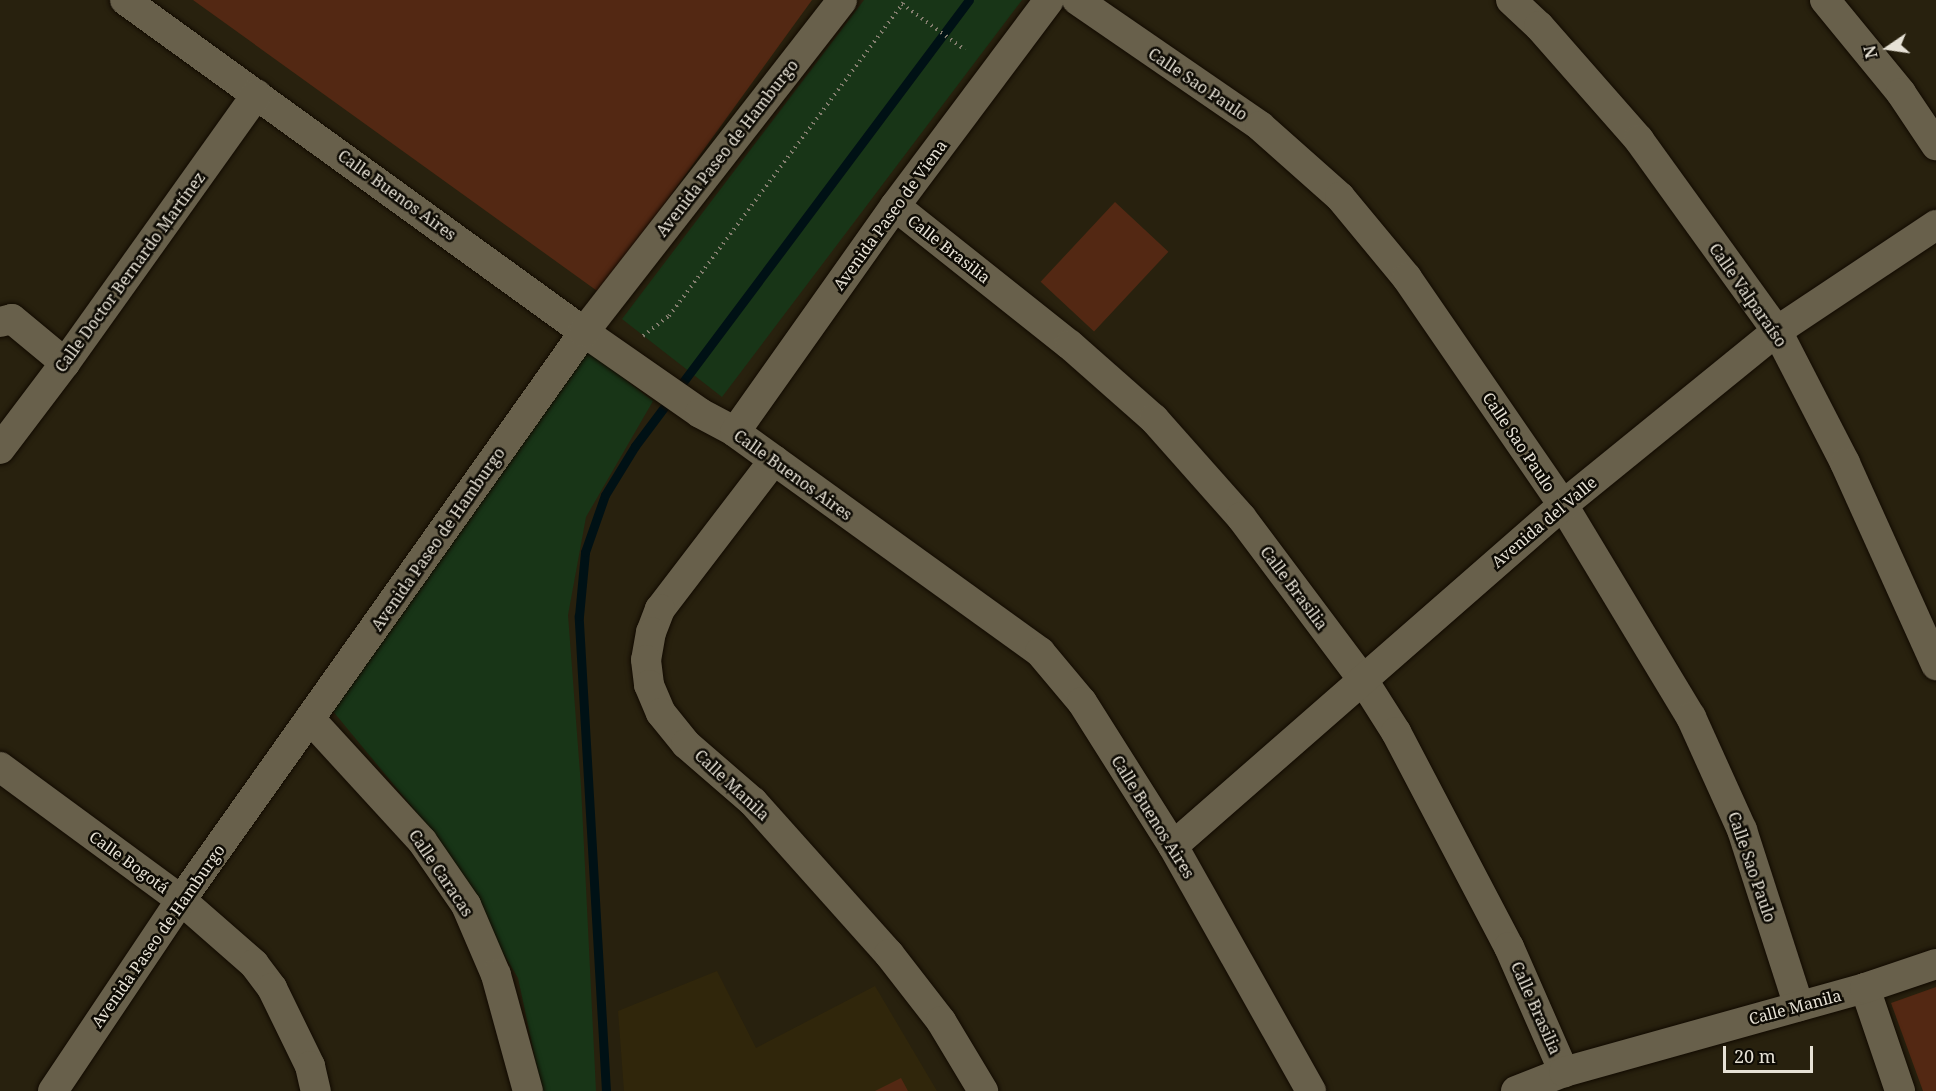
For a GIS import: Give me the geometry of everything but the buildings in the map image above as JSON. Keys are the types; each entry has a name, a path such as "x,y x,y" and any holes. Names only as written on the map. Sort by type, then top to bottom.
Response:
{"street":[{"name":"Calle Buenos Aires","path":"125,0 584,332 700,413 735,432 1040,652 1082,702 1173,846 1311,1091"},
{"name":"Avenida Paseo de Hamburgo","path":"53,1091 181,900 311,720 584,332 842,0"},
{"name":"Avenida Paseo de Viena","path":"735,432 895,206 1049,0"},
{"name":"Calle Sao Paulo","path":"1077,0 1260,126 1340,197 1407,278 1563,505 1691,717 1742,830 1799,1006"},
{"name":"Calle Valparaíso","path":"1511,0 1539,26 1639,140 1777,331 1845,463 1936,664"},
{"path":"1825,0 1901,93 1936,145"},
{"name":"Calle Doctor Bernardo Martínez","path":"0,449 65,363 257,94"},
{"name":"Calle Brasilia","path":"895,206 1070,345 1154,419 1241,517 1363,680 1396,732 1509,947 1564,1072"},
{"name":"Avenida del Valle","path":"1173,846 1563,505 1777,331 1936,225"},
{"path":"0,322 12,319 65,363"},
{"name":"Calle Manila","path":"774,460 660,609 649,641 646,660 650,685 661,713 686,744 753,801 889,954 941,1021 983,1091"},
{"name":"Calle Caracas","path":"311,720 422,841 466,905 496,975 528,1091"},
{"name":"Calle Bogotá","path":"4,778 181,900 254,964 272,988 310,1066 316,1091"},
{"name":"Calle Manila","path":"1516,1091 1564,1072 1865,988 1936,964"},
{"path":"1865,988 1900,1091"}],"path":[{"path":"628,361 669,316 903,2 965,50"}],"shaded area":[{"path":"717,971 756,1048 875,986 937,1091 624,1091 618,1011"}],"green space":[{"path":"864,0 1022,0 722,397 622,319"},
{"path":"586,349 653,401 586,517 568,615 581,786 596,1091 542,1091 518,978 427,825 332,710"}],"waterway":[{"path":"606,1091 579,616 585,552 605,495 635,446 969,0"}]}
